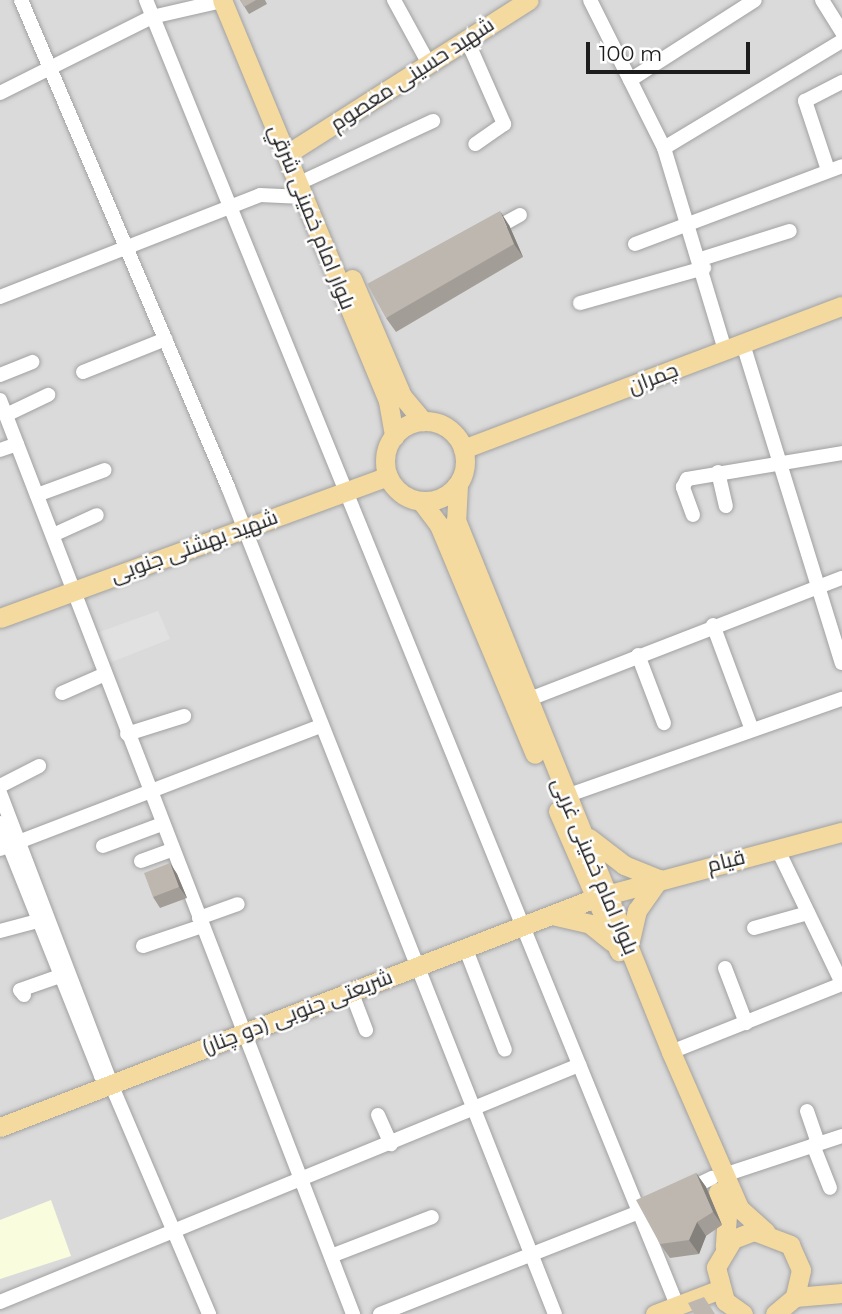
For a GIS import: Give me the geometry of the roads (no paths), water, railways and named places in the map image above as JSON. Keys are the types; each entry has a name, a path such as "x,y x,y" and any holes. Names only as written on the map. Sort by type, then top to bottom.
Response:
{"main road":[{"name":"بلوار امام خمینی شرقي","path":"222,0 306,188 388,401 394,436"},
{"name":"بلوار امام خمینی شرقي","path":"234,0 295,149 306,188 370,302 402,396 423,421"},
{"name":"شهید حسینی معصوم","path":"295,149 467,40 505,6 529,0"},
{"name":"چمران","path":"463,449 842,306"},
{"path":"423,421 448,428 463,449 458,485 441,498 421,501 401,493 388,476 386,455 394,436 423,421"},
{"name":"شهید بهشتی جنوبی","path":"0,618 388,476"},
{"name":"بلوار امام خمینی غربی","path":"458,485 456,520 580,830 603,896"},
{"name":"بلوار امام خمینی غربی","path":"421,501 439,525 603,896 718,1177 746,1218 798,1256 786,1308"},
{"path":"552,915 590,924 624,948 637,910 659,879 616,860 580,830"},
{"name":"قیام","path":"603,896 842,832"},
{"name":"شریعتی جنوبی (دو چنار)","path":"0,1127 603,896"},
{"name":"بلوار امام خمینی غربی","path":"624,948 671,1052 718,1177 727,1215 725,1247 716,1267 718,1290"},
{"path":"725,1247 743,1234 766,1231"},
{"path":"654,1314 718,1290 743,1314"},
{"path":"786,1308 842,1293"}],"street":[{"path":"21,0 166,339 555,1314"},
{"path":"146,0 227,208 677,1306"},
{"path":"0,93 49,66 152,17 222,0"},
{"path":"394,0 429,64"},
{"path":"590,0 664,148 691,221 702,264 734,347 784,460 817,583 837,630 842,663"},
{"path":"822,0 842,32"},
{"path":"630,79 749,1"},
{"path":"467,40 504,124 475,144"},
{"path":"664,148 842,41"},
{"path":"635,244 835,168 805,101 842,82"},
{"path":"0,297 126,245 260,195 306,188 433,121"},
{"path":"472,242 520,215"},
{"path":"580,303 702,264 790,231"},
{"path":"83,372 166,339"},
{"path":"0,375 33,362"},
{"path":"6,415 48,395"},
{"path":"0,400 150,795 353,1314"},
{"path":"0,450 17,444"},
{"path":"693,515 684,484 718,472 842,453"},
{"path":"37,495 105,471"},
{"path":"718,472 726,506"},
{"path":"53,535 97,516"},
{"path":"527,700 817,583 842,578"},
{"path":"713,625 752,730"},
{"path":"638,655 664,723"},
{"path":"62,693 105,674"},
{"path":"566,796 842,699"},
{"path":"127,734 184,716"},
{"path":"10,845 150,795 321,726"},
{"path":"0,786 39,766"},
{"path":"0,793 10,845 37,921 101,1076 111,1084"},
{"path":"0,823 209,1314"},
{"path":"103,846 162,824"},
{"path":"671,1052 842,983 777,848"},
{"path":"141,861 172,850"},
{"path":"143,946 237,904"},
{"path":"754,928 808,912"},
{"path":"0,931 37,921"},
{"path":"465,947 505,1050"},
{"path":"725,968 746,1023"},
{"path":"24,995 20,990 60,976"},
{"path":"351,991 366,1030"},
{"path":"2,1304 579,1065"},
{"path":"807,1111 830,1188"},
{"path":"377,1115 391,1144"},
{"path":"380,1314 639,1213 718,1177 842,1136"},
{"path":"331,1256 432,1217"}]}
